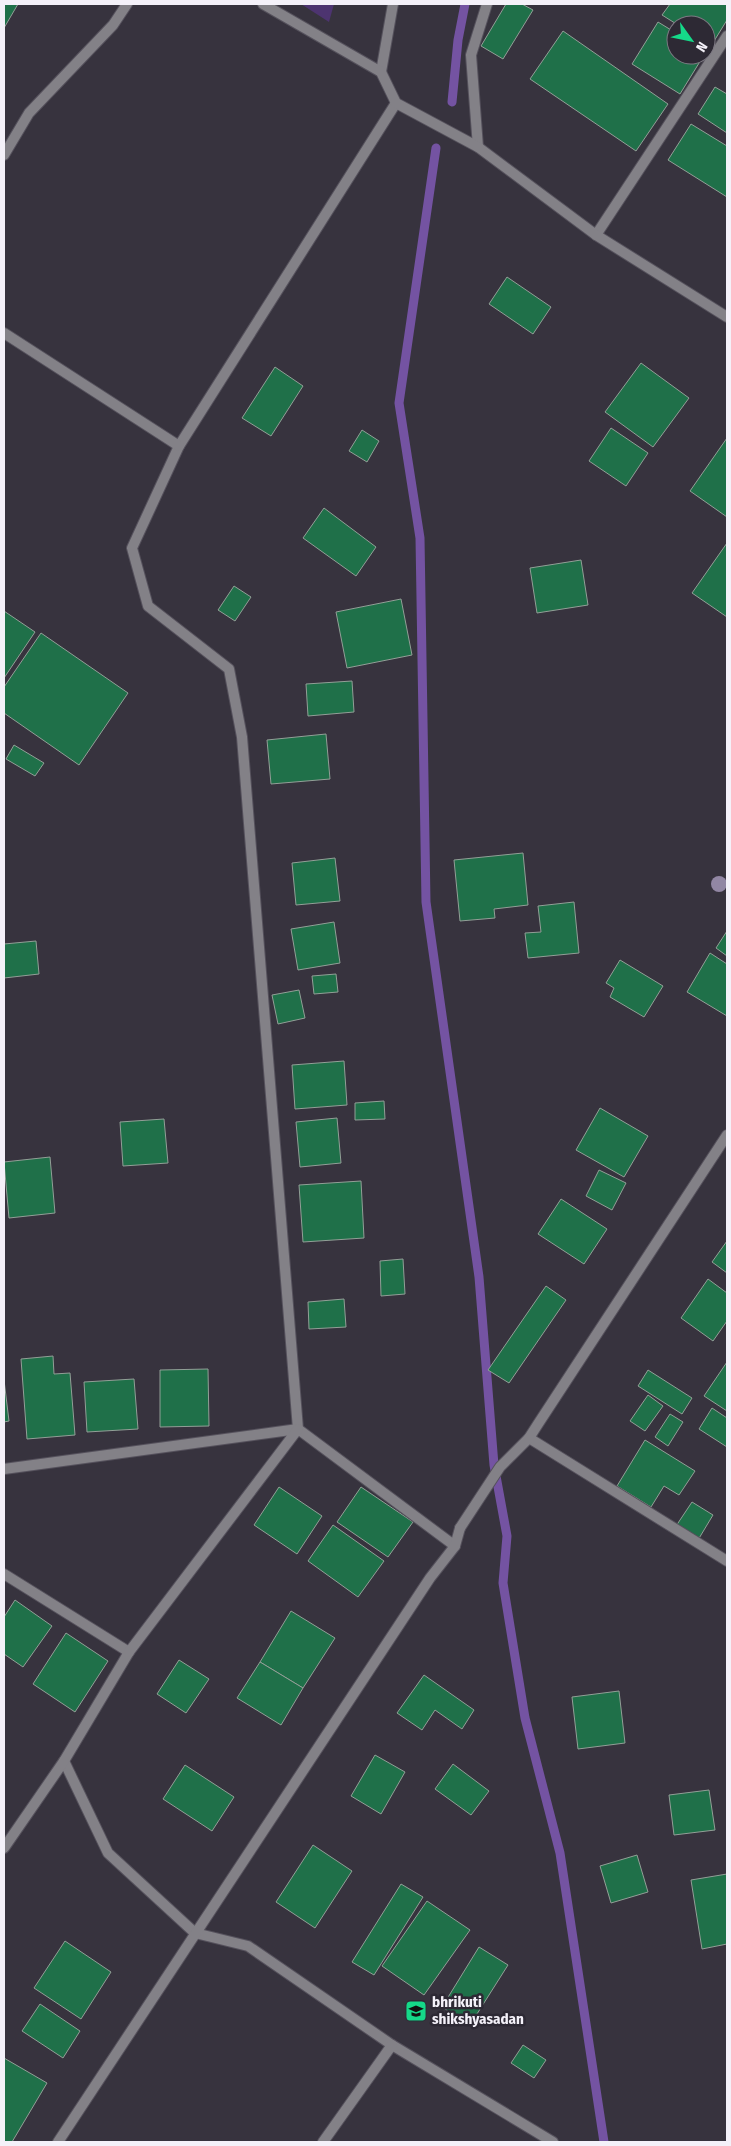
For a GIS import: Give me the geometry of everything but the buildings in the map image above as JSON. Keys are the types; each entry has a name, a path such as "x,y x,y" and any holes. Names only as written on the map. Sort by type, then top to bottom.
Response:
{"street":[{"path":"4,154 29,113 114,25 127,4"},
{"path":"263,4 381,72 396,103 478,147 596,235 727,317"},
{"path":"381,72 393,4"},
{"path":"478,147 471,55 487,4"},
{"path":"596,235 727,36"},
{"path":"4,1848 64,1761 129,1652 298,1429 242,737 233,688 229,668 148,606 132,548 180,446 396,103"},
{"path":"4,333 180,446"},
{"path":"58,2142 430,1578 454,1546 460,1528 500,1467 529,1438 727,1135"},
{"path":"4,1468 298,1429 454,1546"},
{"path":"529,1438 727,1561"},
{"path":"4,1574 129,1652"},
{"path":"64,1761 108,1853 195,1933 248,1946 392,2045 553,2142"},
{"path":"323,2142 392,2045"}],"shaded area":[{"path":"301,4 334,4 329,22"}],"waterway":[{"path":"452,102 458,40 465,4"},
{"path":"436,148 399,403 420,538 426,902 479,1277 494,1465 507,1536 503,1583 525,1718 560,1853 604,2142"}],"place":[{"name":"bhrikuti shikshyasadan","path":"416,2011"}]}
